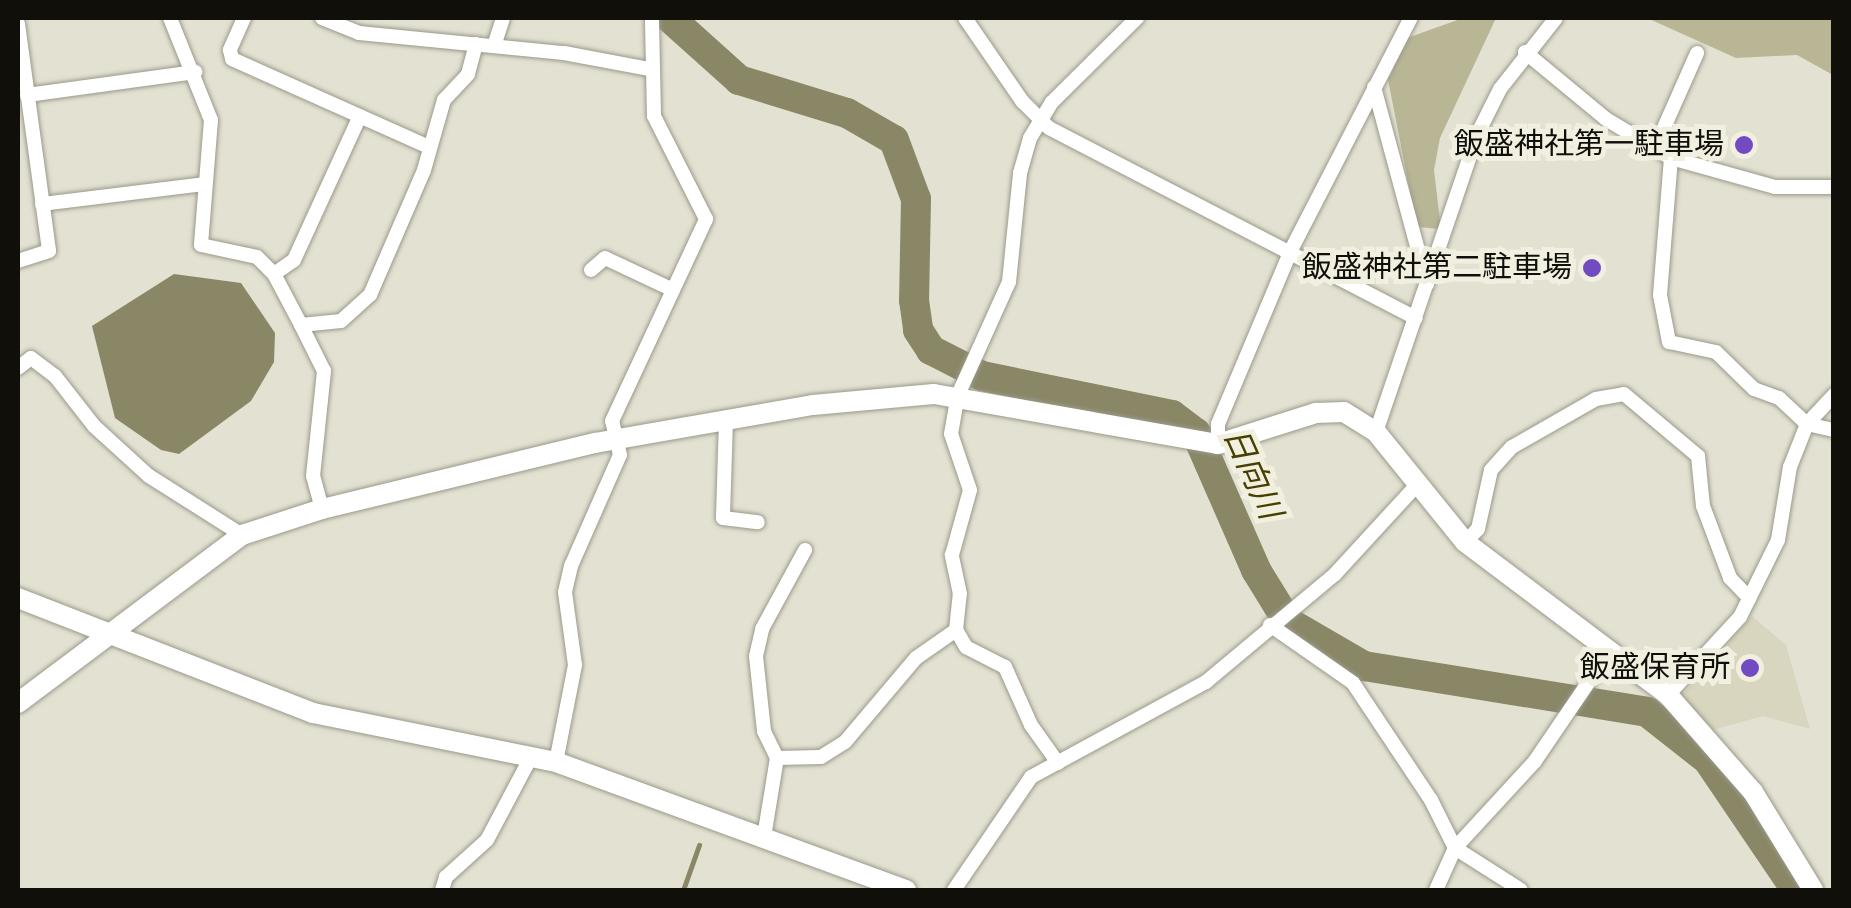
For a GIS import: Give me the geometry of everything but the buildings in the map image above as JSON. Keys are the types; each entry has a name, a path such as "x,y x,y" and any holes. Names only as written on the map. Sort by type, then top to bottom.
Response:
{"street":[{"path":"170,18 195,72 210,120 201,245 256,257 274,274 324,372 313,476 322,508"},
{"path":"244,18 232,59 430,147"},
{"path":"322,18 358,32 494,46 649,69"},
{"path":"494,46 504,18"},
{"path":"556,762 575,666 568,579 606,498 620,455 612,420 706,219 654,116 649,69 652,18"},
{"path":"965,18 1042,120 1416,318"},
{"path":"1058,763 1030,724 1005,667 966,647 956,630 960,594 952,555 970,490 951,434 960,388 1009,282 1020,173 1042,120 1137,18"},
{"path":"1215,444 1218,424 1292,250 1412,18"},
{"path":"1376,432 1478,133 1525,52 1556,18"},
{"path":"18,24 48,251 18,261"},
{"path":"301,324 341,321 370,295 430,147 444,100 468,74 476,44"},
{"path":"1525,52 1606,119 1671,158 1775,186 1834,186"},
{"path":"1655,148 1697,53"},
{"path":"27,95 195,72"},
{"path":"1374,87 1428,288"},
{"path":"274,274 294,260 360,116"},
{"path":"1671,158 1660,294 1669,342 1716,352 1754,389 1779,398 1807,424 1834,430"},
{"path":"42,204 206,184"},
{"path":"591,270 605,258 673,290"},
{"path":"18,368 31,358 56,376 94,426 149,476 242,536"},
{"path":"18,703 242,536 322,508 616,439 960,388 1215,444 1316,413 1344,412 1376,432 1415,488 1465,542 1668,695 1753,792 1813,890"},
{"path":"1465,542 1478,528 1491,470 1512,447 1596,399 1624,394 1698,456 1703,506 1730,578 1749,598"},
{"path":"1668,695 1705,661 1749,598 1778,540 1790,468 1807,424 1834,395"},
{"path":"726,420 723,518 758,522"},
{"path":"954,890 1031,777 1206,682 1335,574 1415,488"},
{"path":"764,837 777,758 764,731 756,656 762,629 805,550"},
{"path":"18,598 312,713 556,762 906,890"},
{"path":"1270,625 1353,683 1431,800 1455,848 1521,890"},
{"path":"777,758 821,756 844,742 916,658 956,630"},
{"path":"1436,890 1455,848 1535,762 1609,652"},
{"path":"442,890 446,878 487,840 531,756"}],"shaded area":[{"path":"1463,18 1496,18 1440,138 1434,170 1441,229 1417,227 1388,80 1407,38"},
{"path":"1647,18 1833,18 1833,75 1797,55 1736,58"},
{"path":"174,274 241,283 275,333 274,362 251,401 179,454 161,450 115,418 92,326"},
{"name":"飯盛保育所","path":"1752,616 1786,645 1810,729 1763,716 1713,730 1681,697"}],"waterway":[{"name":"日向川","path":"670,18 739,80 847,113 894,140 916,199 914,300 918,330 931,350 982,376 1172,415 1196,433 1256,570 1288,622 1364,666 1647,712 1708,760 1796,890"},
{"path":"683,890 699,845"}],"place":[{"name":"飯盛神社第一駐車場","path":"1744,145"},
{"name":"飯盛神社第二駐車場","path":"1592,268"},
{"name":"飯盛保育所","path":"1750,668"}]}
